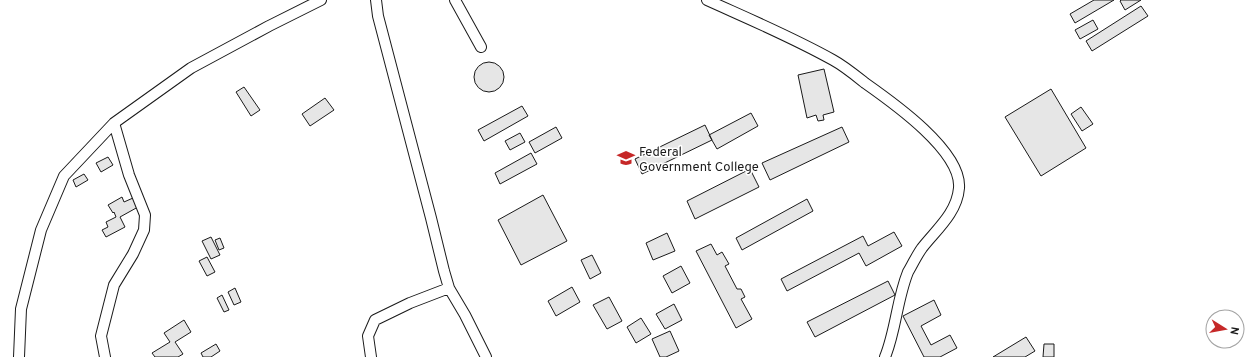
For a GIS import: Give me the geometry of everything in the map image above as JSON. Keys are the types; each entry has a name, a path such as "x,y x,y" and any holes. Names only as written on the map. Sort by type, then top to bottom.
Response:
{"street":[{"path":"19,357 21,309 41,230 64,176 114,123 191,68 321,0"},
{"path":"376,0 378,16 449,288 465,315 486,357"},
{"path":"455,0 481,47"},
{"path":"707,0 764,25 834,60 904,111 939,145 956,169 959,186 957,201 948,217 920,250 908,272 897,310 889,349 885,357"},
{"path":"104,357 101,336 114,285 133,254 144,230 145,215 129,175 114,123"},
{"path":"371,357 368,336 375,320 410,303 449,288"}],"building":[{"path":"1094,0 1114,0 1075,23 1070,14"},
{"path":"1141,0 1125,10 1120,1"},
{"path":"1141,6 1148,16 1092,51 1086,41"},
{"path":"1093,20 1098,29 1080,39 1075,30"},
{"path":"489,62 499,67 504,77 499,87 489,92 479,87 474,77 479,67"},
{"path":"824,69 834,112 823,115 824,120 818,121 816,115 807,118 798,75"},
{"path":"244,87 260,110 251,116 236,92"},
{"path":"1051,89 1086,148 1041,176 1005,117"},
{"path":"325,98 334,110 310,126 302,114"},
{"path":"522,106 528,116 484,141 478,130"},
{"path":"1081,107 1093,124 1082,131 1071,114"},
{"path":"751,113 758,126 717,149 709,135"},
{"path":"705,125 712,140 642,174 635,159"},
{"path":"556,127 562,138 535,153 529,142"},
{"path":"842,127 849,142 770,180 762,163"},
{"path":"520,133 525,142 510,150 505,141"},
{"path":"531,153 537,164 500,184 495,173"},
{"path":"108,157 113,165 101,172 96,163"},
{"path":"750,169 759,187 695,219 687,201"},
{"path":"84,174 88,180 76,187 73,180"},
{"path":"543,195 567,241 521,265 498,220"},
{"path":"122,197 124,202 133,198 138,207 120,217 125,227 106,237 102,230 108,227 106,222 116,217 108,205"},
{"path":"807,199 813,211 742,250 736,238"},
{"path":"894,232 902,246 866,266 859,253 787,291 781,279 863,236 868,246"},
{"path":"667,233 675,251 653,260 646,243"},
{"path":"211,237 220,255 211,259 202,241"},
{"path":"220,238 224,248 219,250 215,240"},
{"path":"711,244 717,255 722,252 729,264 725,266 737,289 741,289 745,297 741,299 752,319 736,328 696,251"},
{"path":"592,255 601,273 590,279 581,260"},
{"path":"207,257 215,272 207,276 199,261"},
{"path":"681,266 690,283 672,293 663,276"},
{"path":"888,281 895,295 815,337 807,322"},
{"path":"572,287 580,302 556,316 548,301"},
{"path":"235,288 241,302 234,305 228,292"},
{"path":"222,295 229,310 224,312 217,298"},
{"path":"609,297 622,321 607,329 593,305"},
{"path":"934,300 941,315 921,326 931,345 950,335 957,348 940,357 924,357 903,316"},
{"path":"674,304 682,320 665,329 656,314"},
{"path":"641,318 651,334 636,343 627,327"},
{"path":"184,320 191,332 175,342 183,354 178,357 155,357 152,353 170,342 164,333"},
{"path":"670,331 679,351 666,357 660,357 652,339"},
{"path":"1026,337 1035,351 1025,357 993,357"},
{"path":"216,344 220,351 211,357 203,357 201,353"},
{"path":"1044,344 1054,344 1054,357 1043,357"}],"place":[{"name":"Federal Government College","path":"626,158"}]}
